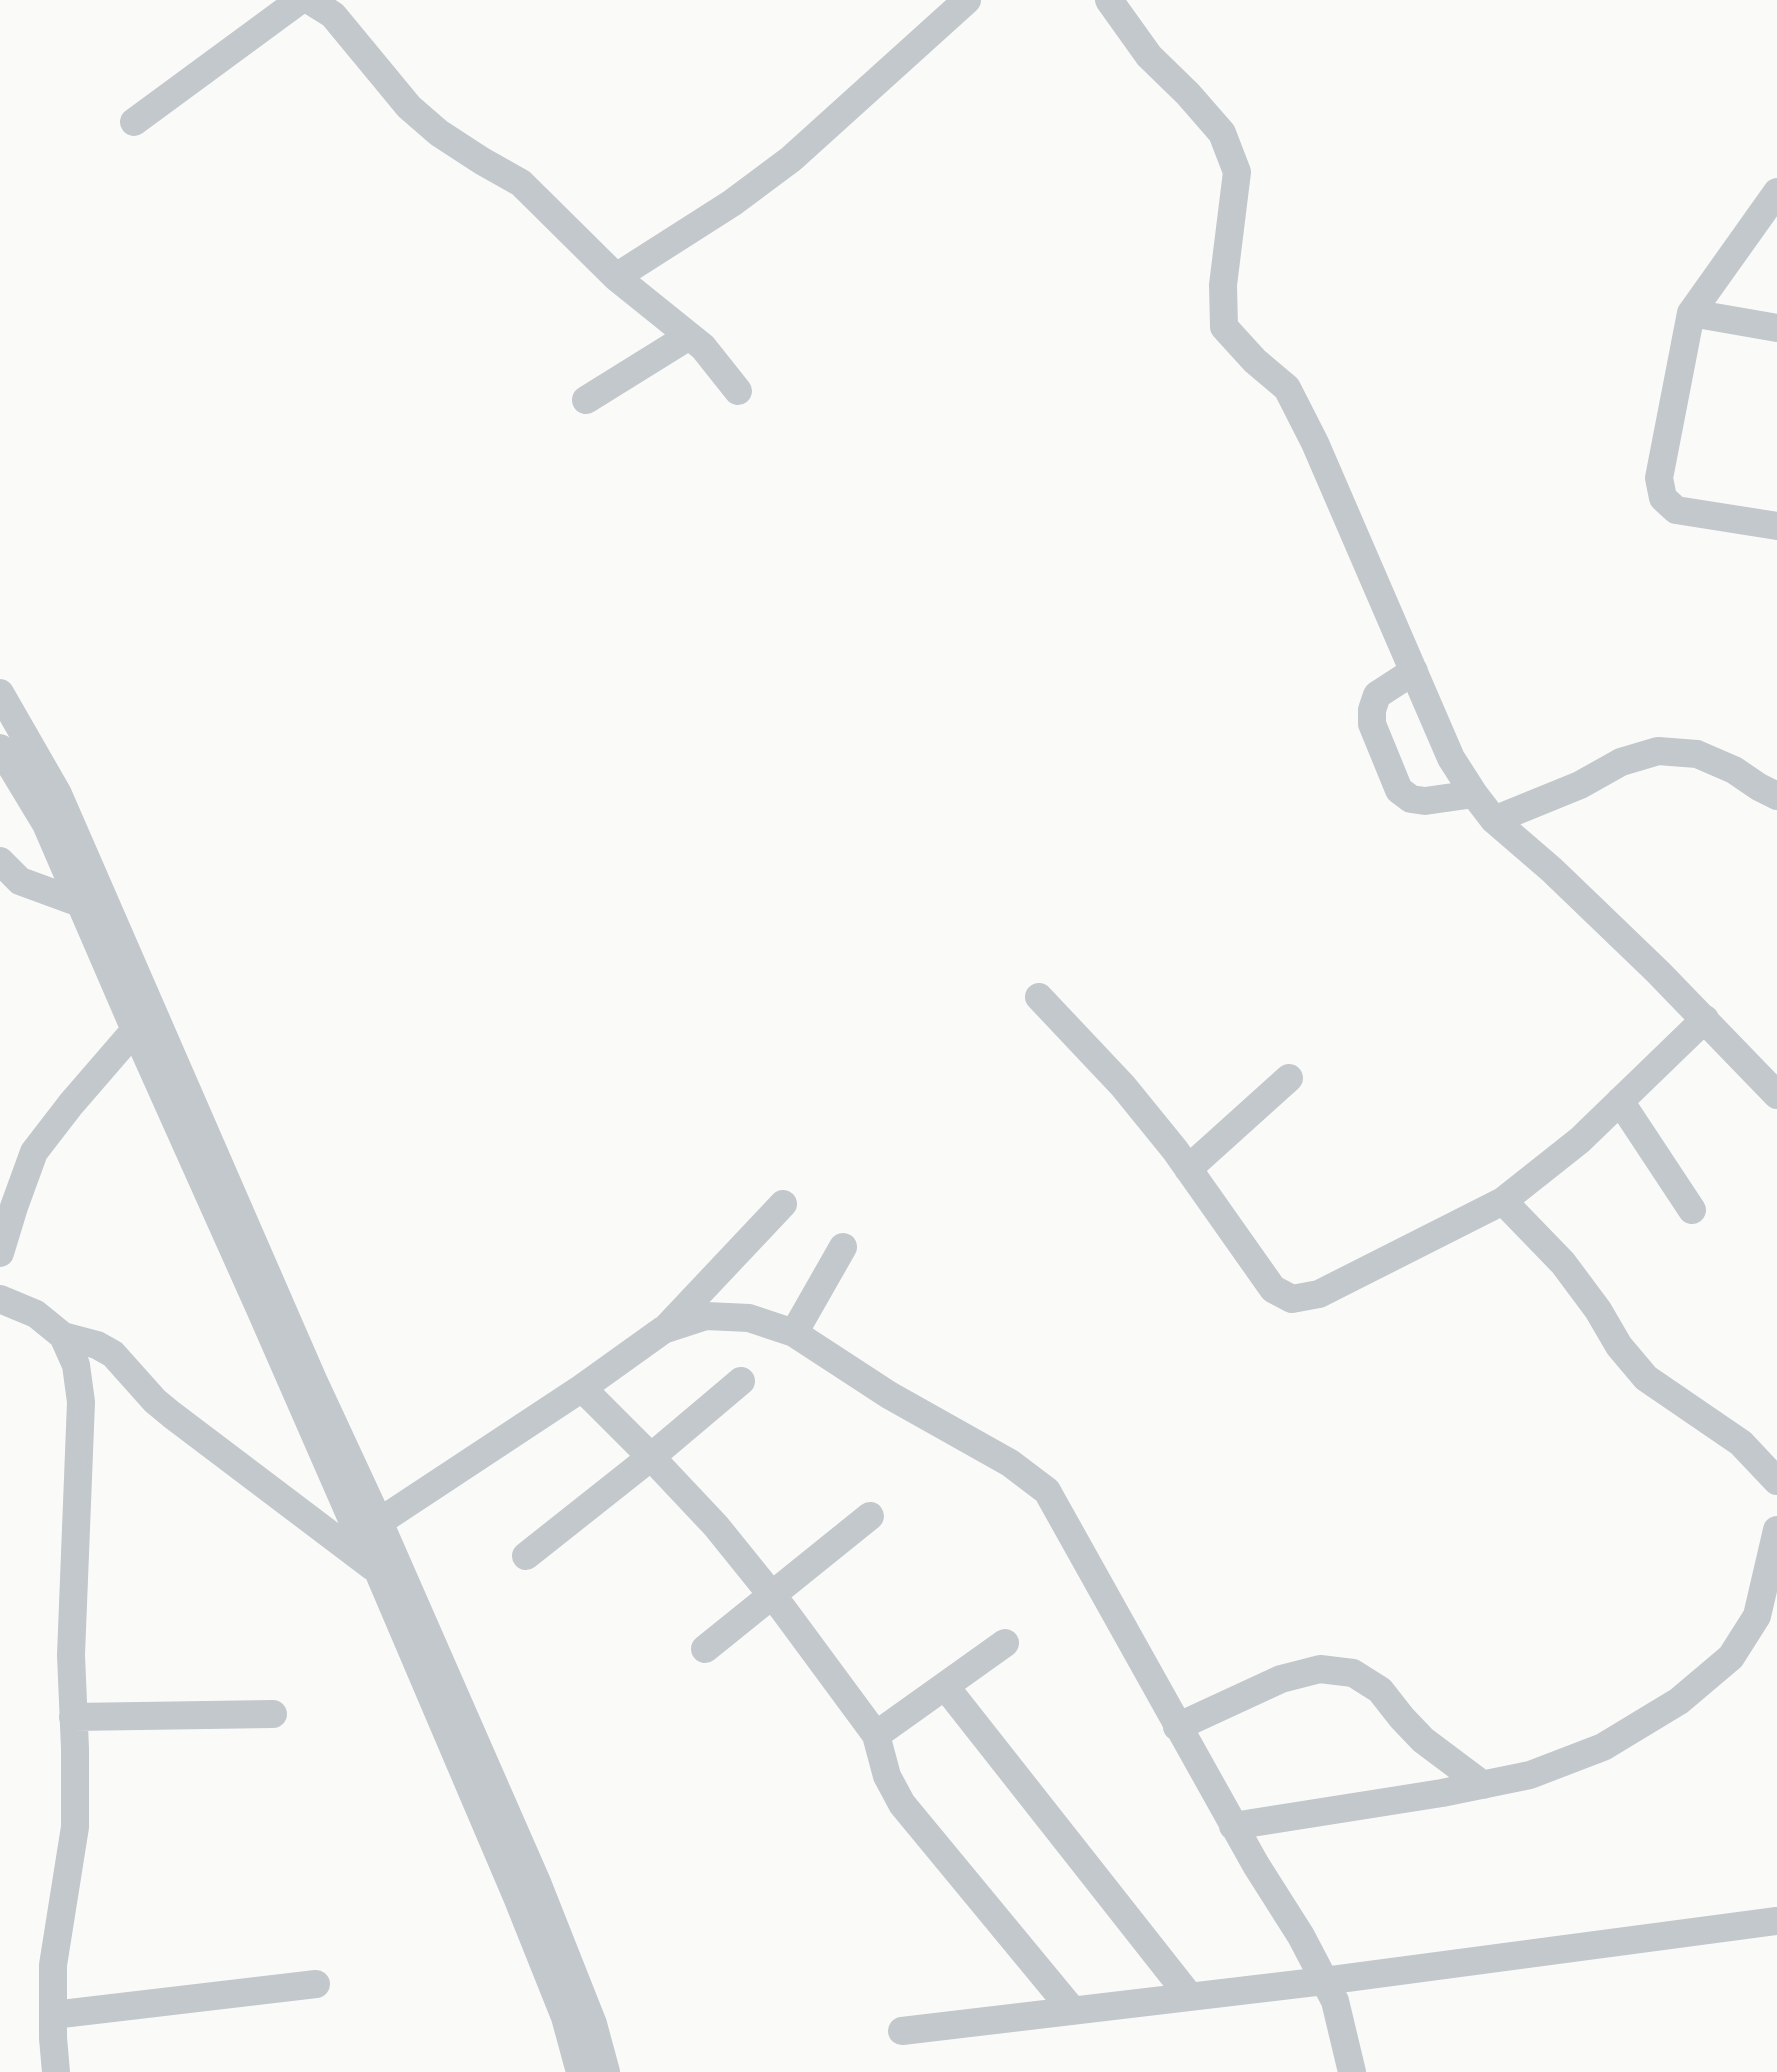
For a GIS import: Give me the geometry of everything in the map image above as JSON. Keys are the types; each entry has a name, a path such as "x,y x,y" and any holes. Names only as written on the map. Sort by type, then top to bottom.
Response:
{"street":[{"path":"134,122 300,0"},
{"path":"309,0 333,15 409,107 439,133 521,183 616,277 703,347 738,391"},
{"path":"616,277 732,203 791,159 967,0"},
{"path":"1109,0 1149,56 1222,133 1237,172 1223,285 1224,327 1255,361 1287,388 1315,443 1451,758 1494,820 1552,870 1705,1019 1777,1095"},
{"path":"1777,192 1691,313 1659,478 1663,498 1676,510 1777,526"},
{"path":"1691,313 1777,328"},
{"path":"586,400 689,336"},
{"path":"1414,671 1377,695 1372,710 1372,724 1399,790 1411,799 1425,801 1474,794"},
{"path":"0,693 58,794 314,1382 379,1522 536,1880 593,2024 606,2072"},
{"path":"0,748 46,824 354,1524 378,1571 517,1897 565,2017 580,2072"},
{"path":"1494,820 1580,785 1621,762 1658,751 1697,754 1734,770 1777,796"},
{"path":"0,861 20,881 80,903"},
{"path":"1039,997 1123,1086 1188,1169 1273,1289 1292,1299 1319,1294 1503,1201 1580,1140 1705,1019"},
{"path":"0,1253 34,1152 135,1030"},
{"path":"1188,1169 1289,1078"},
{"path":"1620,1101 1692,1210"},
{"path":"1503,1201 1563,1263 1598,1310 1619,1346 1646,1378 1741,1443 1777,1481"},
{"path":"379,1522 582,1388 663,1330 783,1204"},
{"path":"794,1333 843,1247"},
{"path":"0,1299 36,1314 63,1336 97,1345 113,1354 155,1401 172,1415 378,1571"},
{"path":"663,1330 706,1316 749,1318 794,1333 889,1395 1010,1463 1047,1491 1233,1826 1301,1936 1335,2001 1352,2072"},
{"path":"56,2072 53,1965 75,1827 71,1655 81,1402 76,1365 63,1336"},
{"path":"526,1556 741,1381"},
{"path":"582,1388 716,1526 772,1595 876,1735 887,1776 902,1804 1073,2011"},
{"path":"705,1649 870,1516"},
{"path":"1233,1826 1530,1775 1603,1747 1679,1701 1731,1657 1771,1593 1777,1530"},
{"path":"876,1735 1005,1643"},
{"path":"1177,1727 1281,1679 1320,1669 1353,1673 1380,1690 1423,1740 1483,1785"},
{"path":"945,1686 1190,1997"},
{"path":"73,1717 273,1714"},
{"path":"902,2031 1324,1981 1777,1921"},
{"path":"53,2015 316,1984"}]}
